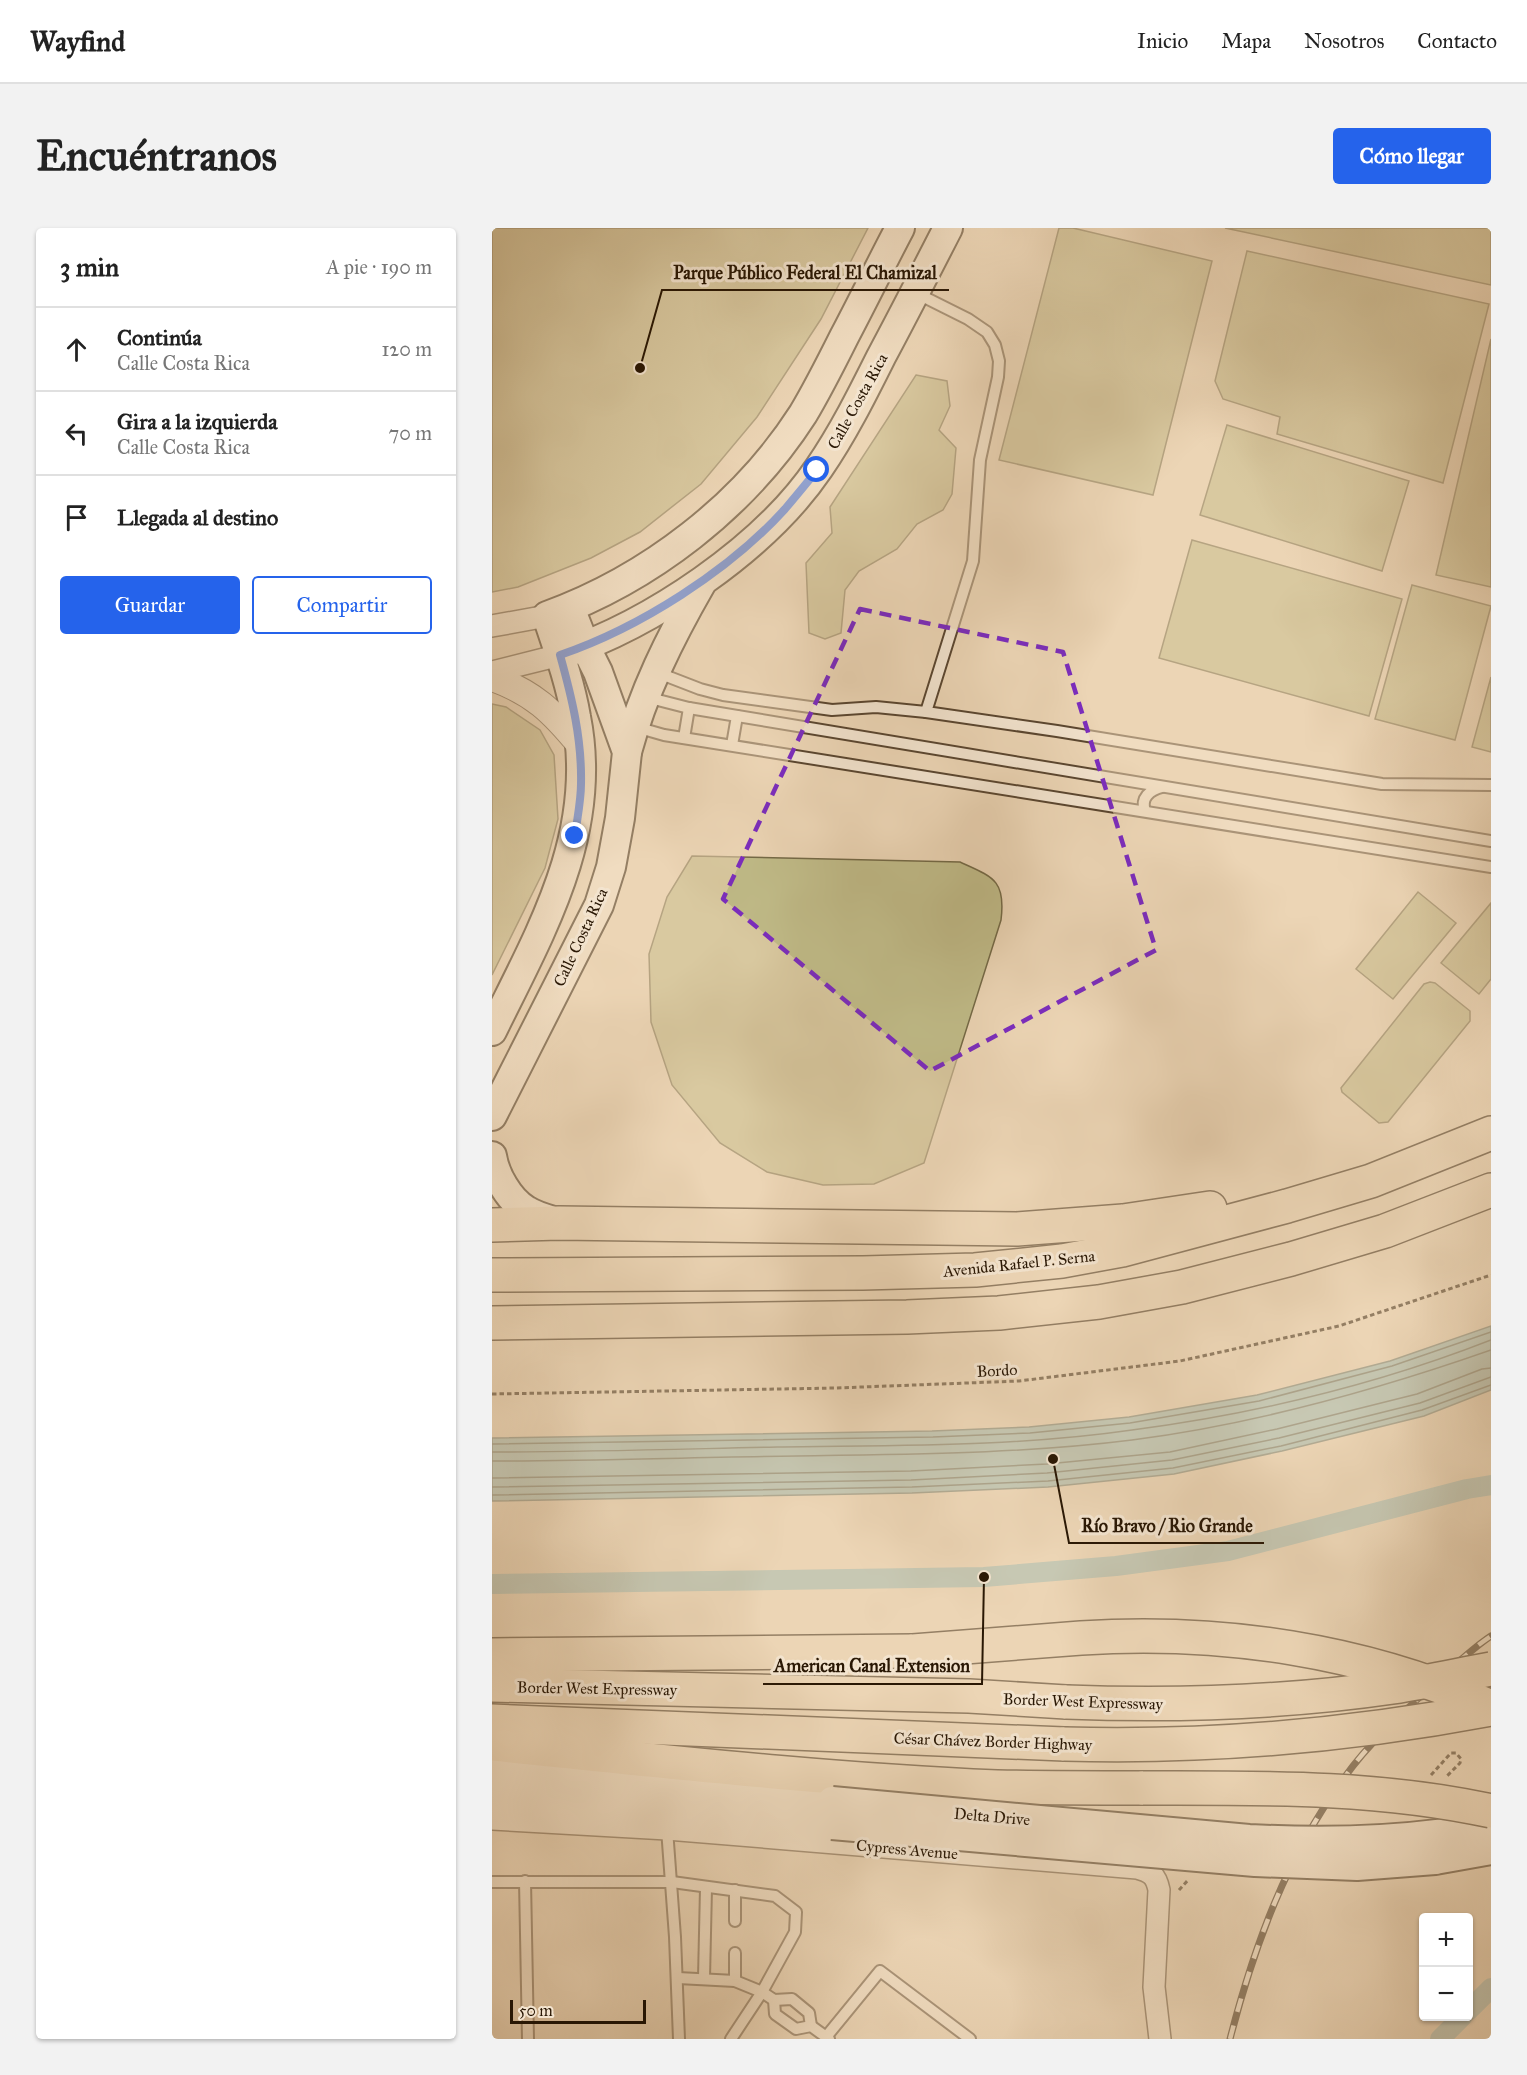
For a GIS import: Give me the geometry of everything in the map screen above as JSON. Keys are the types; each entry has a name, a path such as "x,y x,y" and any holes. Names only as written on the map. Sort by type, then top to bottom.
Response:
{"highway":[{"name":"Avenida Rafael P. Serna","path":"492,1275 863,1273 975,1270 1062,1261 1122,1250 1371,1181 1491,1133"},
{"path":"492,1323 907,1317 999,1313 1099,1302 1182,1287 1291,1259 1385,1231 1491,1190"},
{"path":"492,1226 559,1223 1017,1229 1123,1221 1214,1208 1287,1206"},
{"path":"492,1655 913,1651 1083,1638 1222,1639 1348,1658 1404,1674 1491,1708"},
{"name":"Border West Expressway","path":"492,1685 969,1696 1143,1705 1242,1702 1319,1696 1394,1687 1491,1668"},
{"name":"César Chávez Border Highway","path":"492,1721 1136,1746 1219,1743 1325,1735 1436,1720 1491,1708"},
{"path":"492,1744 878,1779 997,1787 1272,1788 1383,1794 1491,1811"}],"main road":[{"path":"558,612 628,578 686,540 732,501 771,458 803,413 900,228"},
{"name":"Calle Costa Rica","path":"573,651 621,629 701,583 754,540 784,510 817,470 847,423 948,228"},
{"path":"631,739 650,685 673,632 701,583"},
{"name":"Calle Costa Rica","path":"492,1031 547,920 565,873 575,836 581,786 573,651 558,612"},
{"name":"Calle Costa Rica","path":"492,1116 599,905 611,867 620,818 631,739 598,672 573,651"},
{"path":"492,1156 502,1184 514,1200 526,1210 559,1223"},
{"name":"Delta Drive","path":"492,1771 1255,1862 1357,1866 1436,1847 1491,1824"},
{"name":"Delta Drive","path":"492,1796 832,1813"},
{"name":"Delta Drive","path":"1436,1847 1491,1850"}],"street":[{"path":"492,626 558,612"},
{"path":"492,672 573,651"},
{"path":"492,678 511,684 529,694 555,715 580,745"},
{"name":"Cypress Avenue","path":"492,1820 667,1829 1137,1868 1150,1872 1157,1879 1159,1890 1154,1987 1160,2039"}],"lane":[{"path":"915,293 968,319 987,332 995,345 999,361 998,377 979,465 973,561 926,712"},
{"path":"650,685 700,689 723,695 832,710 876,707 926,712 1382,784 1490,784"},
{"path":"650,685 689,708 1491,841"},
{"path":"684,738 689,708"},
{"path":"732,746 737,716"},
{"path":"631,739 664,735 1491,867"},
{"path":"1145,811 1143,801 1152,791 1162,787"},
{"path":"667,1829 678,1978 679,2039"},
{"path":"525,1881 528,2039"},
{"path":"492,1882 672,1882 775,1896 796,1912 795,1932 762,1992 731,2039"},
{"path":"704,1978 706,1888"},
{"path":"735,1890 735,1921"},
{"path":"735,1953 735,1981"},
{"path":"774,2000 775,2014 796,2028 811,2026 828,2038 880,1971 970,2039"},
{"path":"678,1978 735,1981 762,1992 774,2000 792,1999 809,2013 811,2026"}],"path":[{"name":"Bordo","path":"492,1394 836,1388 1019,1381 1180,1361 1339,1326 1491,1275"}],"highlighted area":[{"path":"860,609 1063,652 1156,950 930,1071 723,899"}],"shaded area":[{"path":"492,228 868,228 821,319 757,417 701,484 640,532 591,558 518,587 492,592"},
{"path":"1059,228 1073,228 1212,261 1153,495 999,460"},
{"path":"1225,228 1491,228 1491,285"},
{"path":"1247,251 1489,304 1443,483 1277,434 1280,417 1223,399 1215,381"},
{"path":"1491,339 1491,587 1436,575"},
{"path":"916,375 947,381 950,406 939,430 956,448 952,494 943,510 917,524 897,549 859,571 845,590 841,633 825,639 809,633 806,563 832,533 830,507"},
{"path":"1227,425 1409,481 1382,571 1200,515"},
{"path":"1192,540 1402,599 1369,716 1159,658"},
{"path":"1412,585 1491,606 1455,740 1375,719"},
{"path":"1491,677 1491,752 1472,747"},
{"path":"492,704 506,707 540,730 554,755 558,819 545,868 492,975"},
{"path":"692,856 960,862 989,876 995,882 1001,896 1001,920 924,1163 874,1184 823,1185 767,1172 720,1143 672,1085 651,1022 649,954 667,897"},
{"path":"1418,892 1456,923 1393,999 1356,969"},
{"path":"1491,903 1491,979 1479,994 1441,963"},
{"path":"1435,983 1470,1011 1470,1021 1388,1122 1379,1123 1342,1092 1341,1088 1424,984"}],"water":[{"path":"1491,1326 1491,1390 1424,1416 1282,1451 1174,1474 1048,1487 912,1493 492,1501 492,1438 932,1431 1029,1427 1129,1417 1257,1395 1390,1361"}],"waterway":[{"path":"492,1584 984,1577 1116,1566 1228,1551 1467,1489 1491,1485"},
{"path":"1473,2006 1491,1988"},
{"path":"1440,2039 1458,2021"}],"railway":[{"path":"1230,2039 1250,1970 1275,1903 1289,1870 1324,1808 1353,1765 1385,1730 1461,1660 1491,1636"}],"place":[{"name":"Parque Público Federal El Chamizal","path":"640,368"},
{"name":"Río Bravo / Rio Grande","path":"1053,1459"},
{"name":"American Canal Extension","path":"984,1577"}],"route":[{"path":"575,836 581,786 580,745 576,717 560,655 621,629 701,583 754,540 784,510 817,470"}]}
